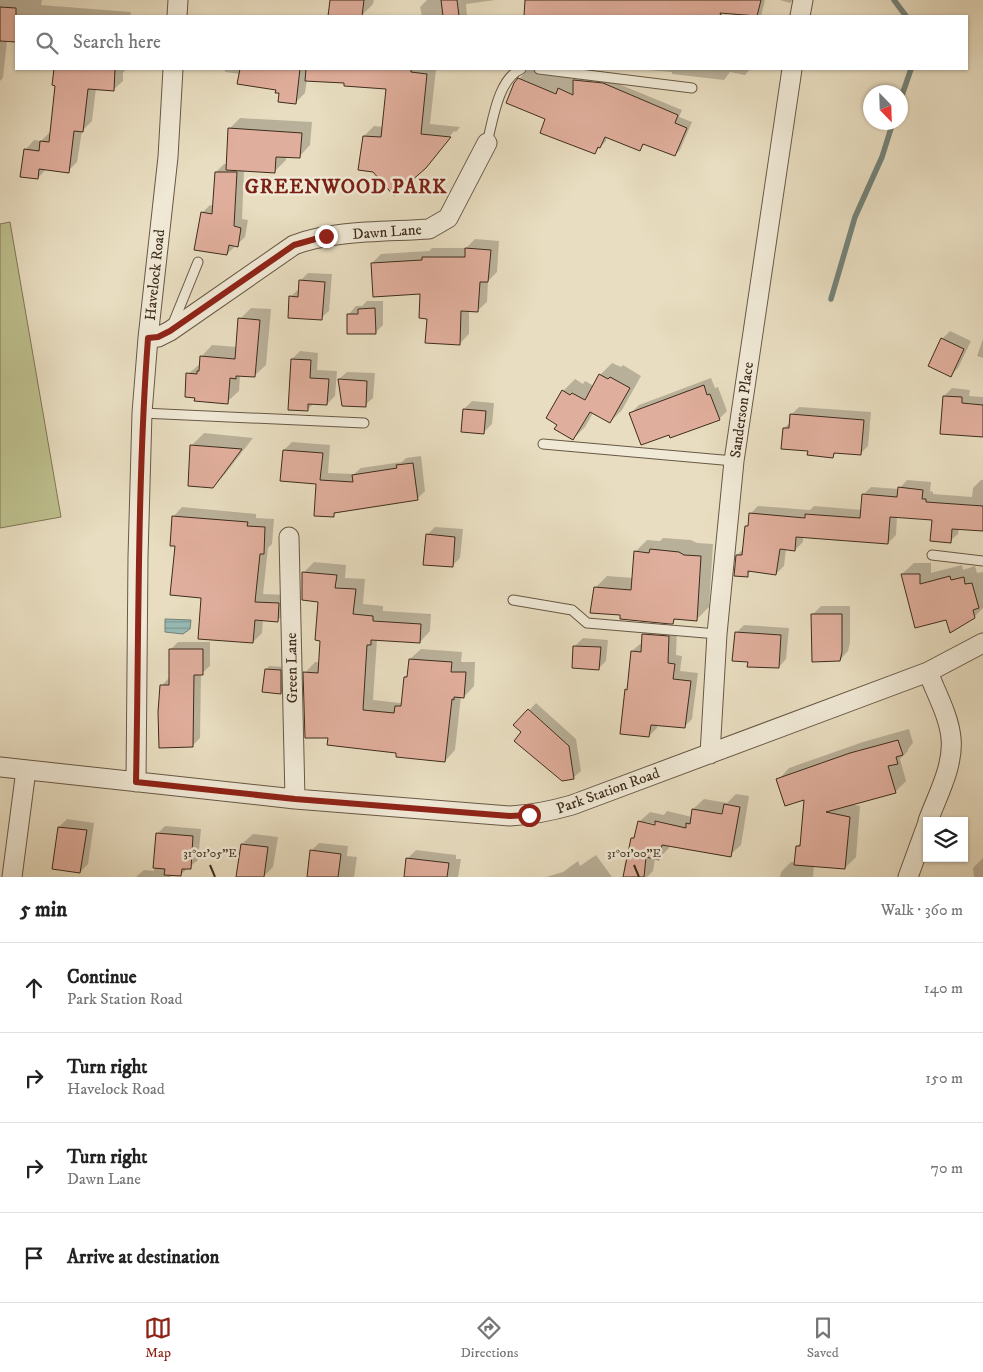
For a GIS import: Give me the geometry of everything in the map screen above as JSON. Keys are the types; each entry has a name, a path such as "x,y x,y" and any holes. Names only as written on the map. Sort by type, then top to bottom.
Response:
{"street":[{"path":"177,15 178,0"},
{"path":"800,15 803,0"},
{"name":"Havelock Road","path":"136,782 138,556 142,413 148,338 168,157 173,70"},
{"name":"Sanderson Place","path":"710,754 717,634 734,461 792,70"},
{"name":"Dawn Lane","path":"148,338 158,337 170,331 294,245 326,236 429,229 436,226 448,218 487,142"},
{"name":"Green Lane","path":"288,537 295,799"},
{"name":"Park Station Road","path":"0,767 295,799 510,816 529,815 572,805 928,672 983,643"},
{"path":"928,672 949,726 951,750 948,765 929,817"},
{"path":"12,877 26,770"},
{"path":"908,877 923,836"}],"lane":[{"path":"487,142 496,104 508,80 520,70"},
{"path":"547,70 692,88"},
{"path":"170,331 198,262"},
{"path":"142,413 364,423"},
{"path":"544,444 734,461"},
{"path":"932,555 983,560"},
{"path":"513,600 572,610 587,622 717,634"}],"green space":[{"path":"10,222 61,517 0,528 0,224"}],"water":[{"path":"165,619 191,620 190,629 183,634 165,632"}],"building":[{"path":"330,0 364,0 362,15 328,15"},
{"path":"441,0 457,0 459,15 443,15"},
{"path":"525,0 761,0 757,15 720,13 721,15 524,15"},
{"path":"0,7 16,8 15,42 0,41"},
{"path":"54,70 115,70 114,91 88,89 83,132 74,131 69,173 39,169 38,179 20,177 24,149 39,151 40,141 49,142 55,86 52,85"},
{"path":"240,70 300,70 296,104 278,102 279,93 275,93 276,90 237,84"},
{"path":"306,70 411,70 411,72 427,74 421,134 451,137 426,168 394,196 373,172 358,170 363,136 381,137 386,89 344,86 344,83 305,81"},
{"path":"518,78 556,94 558,88 573,95 573,80 603,83 678,115 675,123 687,128 675,156 643,144 640,151 605,137 595,154 540,133 545,119 506,103"},
{"path":"228,128 302,133 300,158 276,157 275,173 226,170"},
{"path":"215,172 237,172 234,226 241,228 238,247 229,245 227,255 194,250 201,212 212,214"},
{"path":"465,248 491,250 488,282 480,282 478,312 461,311 460,345 425,343 427,319 419,318 420,294 373,297 371,263 422,260 422,257 465,257"},
{"path":"299,280 325,282 322,320 288,318 289,296 298,297"},
{"path":"375,308 376,334 347,334 347,314 358,314 358,309"},
{"path":"238,318 260,320 255,377 236,376 236,379 230,378 228,404 194,401 195,398 185,397 186,373 197,374 200,356 235,359"},
{"path":"941,338 964,349 951,377 928,366"},
{"path":"291,359 311,360 310,378 329,379 327,405 308,404 308,411 288,410"},
{"path":"599,374 608,379 610,377 630,388 610,423 590,412 573,440 554,429 557,425 546,418 562,390 585,400"},
{"path":"338,379 367,381 366,407 342,406"},
{"path":"704,385 707,395 710,394 720,420 670,438 669,435 641,445 629,413"},
{"path":"943,396 962,397 962,403 983,405 983,437 940,434"},
{"path":"463,409 486,411 484,434 461,432"},
{"path":"790,414 864,420 861,455 834,453 833,458 807,455 808,451 781,449 783,428 789,428"},
{"path":"190,445 242,449 213,488 188,486"},
{"path":"283,450 323,453 320,480 353,482 352,475 397,468 396,465 413,463 418,500 334,513 334,517 314,516 316,484 280,481"},
{"path":"898,487 923,490 922,499 926,499 926,502 983,506 983,531 952,529 951,543 930,541 932,520 890,517 888,544 796,537 795,551 780,549 776,575 748,571 748,577 734,576 736,555 742,555 745,526 748,526 749,513 805,518 805,514 860,518 862,494 897,497"},
{"path":"172,516 248,522 247,526 265,527 264,554 260,554 255,602 279,603 278,622 255,620 253,643 198,639 201,598 170,595 175,546 170,546"},
{"path":"426,534 455,537 453,567 423,565"},
{"path":"650,549 701,556 697,621 674,619 673,624 670,624 620,619 620,615 590,613 594,587 631,590 634,551 649,553"},
{"path":"302,572 337,575 335,588 356,589 353,614 373,616 373,621 421,624 420,643 371,640 371,645 367,645 363,710 394,713 395,706 401,706 404,677 407,677 409,659 452,662 451,672 466,672 464,698 454,697 454,700 452,699 445,762 396,757 396,753 327,745 328,738 305,738 303,672 318,673 320,641 315,640 318,602 302,600"},
{"path":"901,574 920,574 920,584 950,576 951,580 964,577 965,584 972,583 979,608 973,610 975,618 950,633 946,620 915,628"},
{"path":"811,614 842,614 842,652 840,661 812,662"},
{"path":"735,632 781,635 779,668 747,667 748,662 732,661"},
{"path":"642,634 669,636 668,663 675,664 673,679 691,681 685,728 651,725 649,737 620,734 631,651 641,652"},
{"path":"573,646 601,647 599,670 572,668"},
{"path":"169,649 203,649 203,675 194,675 193,747 159,748 158,712 160,685 169,685"},
{"path":"265,669 281,670 281,694 262,692"},
{"path":"528,709 569,746 574,779 562,781 514,741 521,732 513,725"},
{"path":"898,740 903,755 896,757 898,764 888,766 896,793 826,812 850,817 845,869 794,865 796,846 800,846 804,800 785,806 776,779 850,753"},
{"path":"724,804 740,807 731,857 662,845 659,860 646,857 644,877 623,877 631,838 634,838 638,821 655,825 655,821 686,828 686,823 690,824 692,809 722,814"},
{"path":"58,827 87,830 80,873 52,869"},
{"path":"156,833 193,836 191,869 182,869 181,876 164,875 165,869 153,868"},
{"path":"241,844 268,847 264,877 236,877"},
{"path":"310,850 341,854 338,877 307,877"},
{"path":"406,858 449,863 447,877 404,877"}],"waterway":[{"path":"894,0 905,15"},
{"path":"906,85 911,70"},
{"path":"831,299 855,217 882,157 890,130"}],"district":[{"name":"GREENWOOD PARK","path":"346,187"}],"route":[{"path":"326,236 306,240 294,245 170,331 158,337 148,338 142,413 138,556 136,782 295,799 510,816 529,815"}]}
